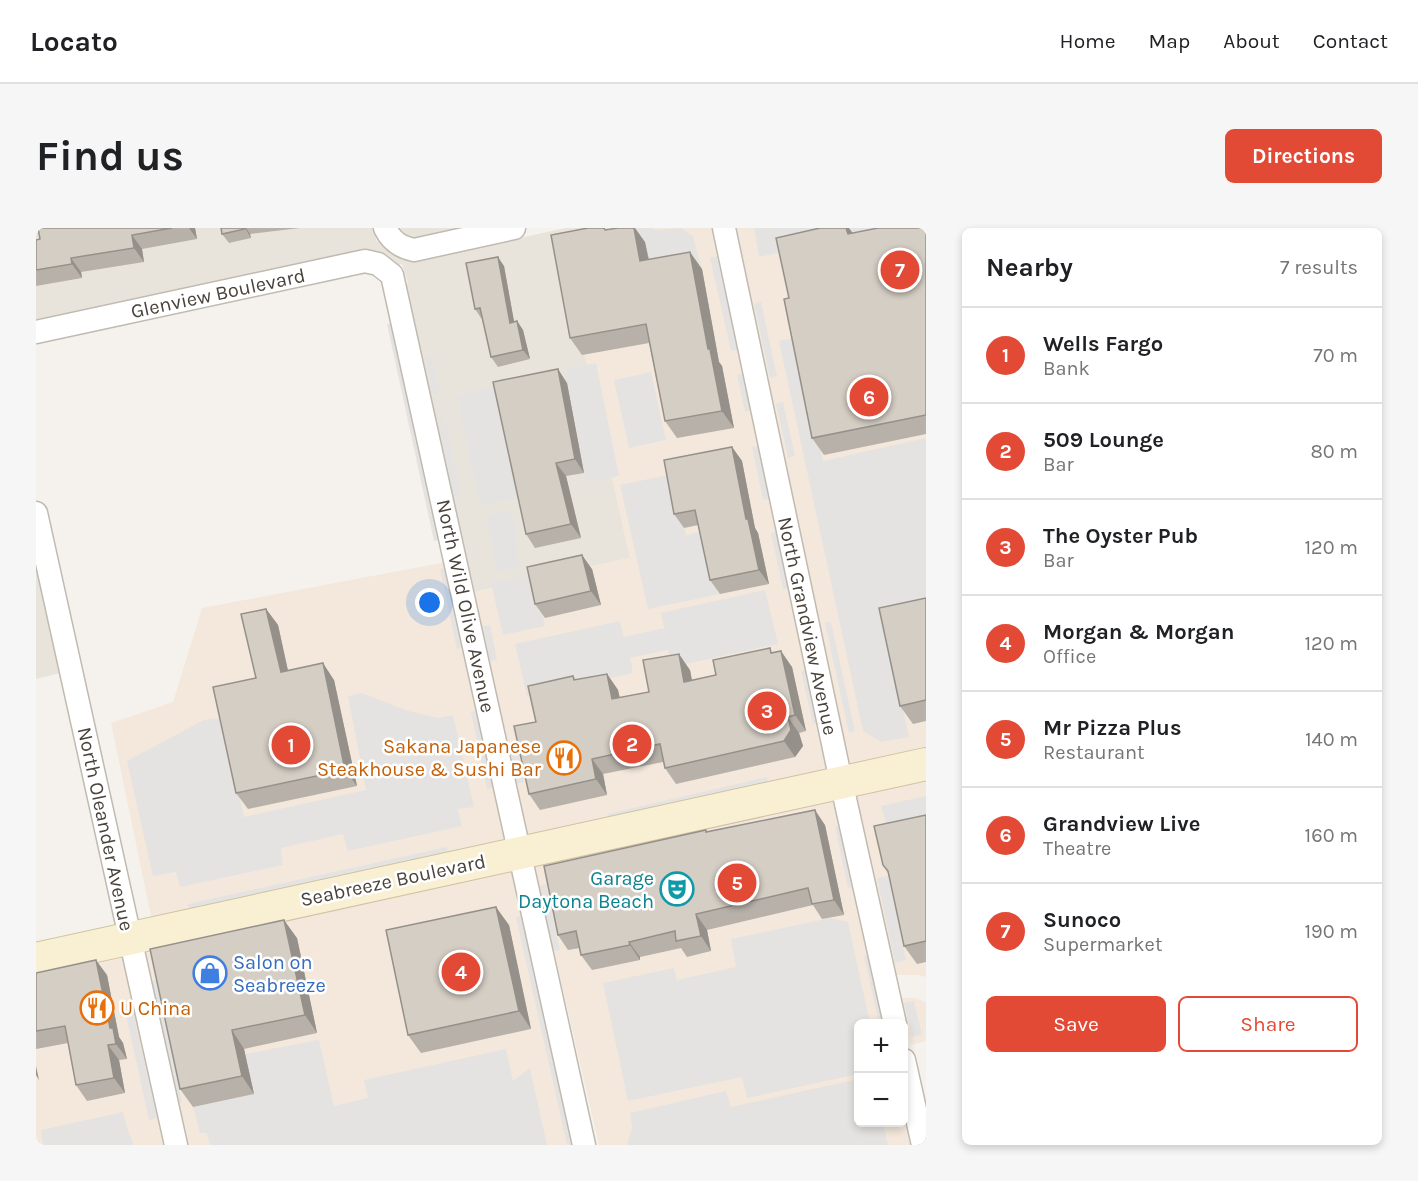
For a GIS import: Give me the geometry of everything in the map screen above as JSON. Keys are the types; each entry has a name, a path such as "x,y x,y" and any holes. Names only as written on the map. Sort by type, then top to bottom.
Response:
{"main road":[{"name":"Seabreeze Boulevard","path":"36,959 926,764"}],"street":[{"path":"385,228 393,241 414,250 514,228"},
{"name":"North Grandview Avenue","path":"724,228 841,784 894,1019"},
{"name":"Glenview Boulevard","path":"36,332 364,261 383,267 394,279"},
{"name":"North Wild Olive Avenue","path":"394,279 584,1145"},
{"name":"North Oleander Avenue","path":"36,513 176,1145"},
{"path":"906,1073 923,1145"}],"shaded area":[{"path":"36,228 373,228 377,242 380,242 394,255 412,261 566,228 630,228 561,246 630,558 474,592 406,284 408,283 402,264 398,265 381,252 363,250 36,320"},
{"path":"397,228 462,228 419,238 410,237"},
{"path":"619,228 653,228 654,230 681,228 693,236 702,269 652,278"},
{"path":"630,228 713,228 828,774 528,838 474,592 630,558 561,246"},
{"path":"735,228 926,228 926,752 849,770"},
{"path":"754,228 926,228 926,234 867,234 759,257"},
{"path":"717,256 738,350 731,351 710,258"},
{"path":"761,302 777,376 770,378 754,304"},
{"path":"394,323 442,540 434,541 387,324"},
{"path":"796,338 823,461 926,438 926,605 884,622 909,737 881,742 863,731 779,341"},
{"path":"432,357 440,394 433,395 425,359"},
{"path":"596,363 619,476 587,483 564,370"},
{"path":"651,372 666,440 629,448 614,380"},
{"path":"744,373 752,410 745,412 737,375"},
{"path":"500,386 524,497 480,506 457,396"},
{"path":"783,402 795,456 788,458 776,404"},
{"path":"445,418 461,496 454,497 438,419"},
{"path":"759,446 770,499 763,500 752,447"},
{"path":"673,474 686,535 707,530 720,594 648,609 620,485"},
{"path":"511,510 516,526 519,567 497,571 486,516"},
{"path":"778,531 790,588 783,589 771,533"},
{"path":"36,562 61,673 36,679"},
{"path":"446,562 508,843 152,921 111,723 173,702 202,608"},
{"path":"448,567 465,647 457,649 440,569"},
{"path":"533,574 545,626 503,635 491,583"},
{"path":"765,590 778,644 672,667 668,650 630,658 633,673 527,696 515,644 620,621 624,637 664,628 661,613"},
{"path":"831,622 855,731 849,733 825,623"},
{"path":"490,625 497,660 490,661 483,626"},
{"path":"808,669 820,722 813,724 801,671"},
{"path":"362,693 408,711 438,718 453,715 474,807 458,809 462,826 348,851 343,834 281,848 283,865 180,887 176,872 153,876 127,761 204,720 222,718 244,817 366,790 348,696"},
{"path":"479,710 495,787 487,789 471,712"},
{"path":"517,744 524,782 516,784 509,745"},
{"path":"767,777 768,784 609,820 607,814"},
{"path":"926,777 926,977 895,975 854,793"},
{"path":"926,796 926,836 892,843 881,806"},
{"path":"833,797 883,1019 854,1019 854,1127 907,1127 911,1145 599,1145 533,861"},
{"path":"844,825 857,886 848,888 835,827"},
{"path":"447,847 448,854 190,911 188,904"},
{"path":"513,865 569,1145 188,1145 143,946"},
{"path":"888,876 906,960 895,963 877,878"},
{"path":"546,884 560,950 553,951 539,886"},
{"path":"522,916 573,1145 567,1145 516,917"},
{"path":"830,918 848,922 869,1019 854,1019 854,1075 747,1098 742,1077 628,1101 603,983 674,968 677,980 736,967 731,939"},
{"path":"122,951 165,1145 36,1145 36,971"},
{"path":"873,954 887,1019 878,1019 864,956"},
{"path":"157,980 182,1102 175,1104 149,982"},
{"path":"900,998 914,998 926,1002 926,1041 911,1045 908,1019 905,1019"},
{"path":"914,1001 922,1035 912,1037 904,1003"},
{"path":"131,1003 157,1118 149,1120 124,1005"},
{"path":"319,1040 334,1106 368,1098 364,1080 506,1049 513,1081 530,1068 547,1145 210,1145 207,1133 200,1133 193,1107 254,1094 245,1054"},
{"path":"854,1080 854,1127 884,1127 888,1145 627,1145 632,1128 630,1113 726,1091 731,1107"},
{"path":"123,1112 134,1145 43,1145 41,1130"}],"building":[{"path":"38,228 172,228 132,235 134,248 71,258 72,264 36,270 36,240 40,239"},
{"path":"221,228 245,228 245,229 222,234"},
{"path":"588,228 604,228 605,230 634,228 640,261 690,252 722,411 665,421 646,324 570,338 551,235"},
{"path":"820,228 846,228 848,234 878,228 926,228 926,415 812,438 784,299 789,298 776,238"},
{"path":"498,257 510,323 517,321 523,350 491,357 480,308 475,309 466,263"},
{"path":"558,369 575,459 556,463 571,524 526,534 493,382"},
{"path":"732,447 759,570 710,580 695,510 674,514 664,460"},
{"path":"582,555 591,591 535,604 527,567"},
{"path":"926,598 926,700 900,706 879,608"},
{"path":"266,609 281,672 323,663 345,770 236,793 213,687 256,678 241,614"},
{"path":"770,648 771,653 781,651 795,715 788,717 791,730 784,741 665,768 660,744 592,759 596,779 529,794 514,726 536,722 528,686 573,676 574,680 607,674 612,699 649,692 643,660 679,654 684,682 716,675 713,660"},
{"path":"815,810 834,900 812,904 808,888 696,914 701,936 676,941 675,931 629,942 630,945 581,955 576,931 558,935 544,866 706,830 706,832"},
{"path":"926,815 926,941 904,946 888,871 883,865 874,826"},
{"path":"496,907 519,1011 408,1035 386,930"},
{"path":"284,920 305,1015 232,1030 242,1076 180,1089 150,949"},
{"path":"96,960 110,1028 113,1028 116,1044 108,1045 114,1078 76,1085 65,1026 36,1031 36,973"}],"place":[{"name":"Sunoco","path":"900,270"},
{"name":"Grandview Live","path":"869,397"},
{"name":"The Oyster Pub","path":"767,711"},
{"name":"509 Lounge","path":"632,744"},
{"name":"Wells Fargo","path":"291,745"},
{"name":"Sakana Japanese Steakhouse & Sushi Bar","path":"564,758"},
{"name":"Mr Pizza Plus","path":"737,883"},
{"name":"Garage Daytona Beach","path":"677,889"},
{"name":"Morgan & Morgan","path":"461,972"},
{"name":"Salon on Seabreeze","path":"210,973"},
{"name":"U China","path":"97,1008"}]}
